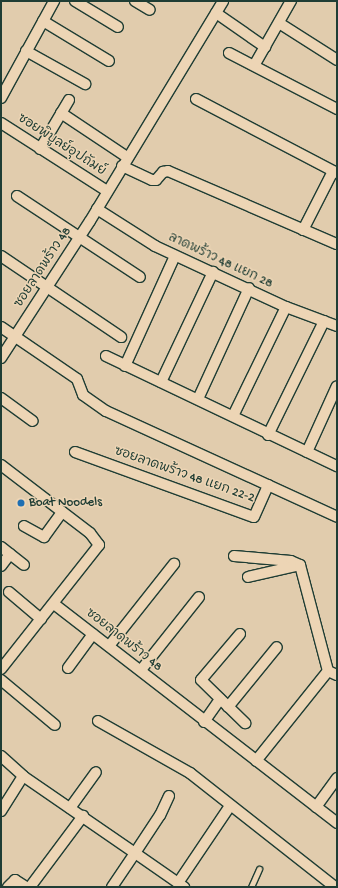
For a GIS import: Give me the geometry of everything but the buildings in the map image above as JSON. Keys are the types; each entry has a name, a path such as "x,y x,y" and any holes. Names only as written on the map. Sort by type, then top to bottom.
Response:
{"street":[{"path":"1,98 54,1"},
{"path":"75,1 118,27"},
{"path":"135,1 150,10"},
{"name":"ซอยลาดพร้าว 48","path":"1,358 45,288 79,238 223,1"},
{"path":"255,64 291,1"},
{"path":"216,13 265,47"},
{"path":"43,21 109,61"},
{"path":"279,22 337,60"},
{"path":"26,51 85,84"},
{"path":"229,53 255,64 337,109"},
{"path":"196,98 335,172 303,230"},
{"path":"40,149 69,100"},
{"path":"60,113 125,162 152,180 156,180 163,172 168,171 337,244"},
{"name":"ซอยพิบูลย์อุปถัมย์","path":"1,123 107,191"},
{"path":"17,196 140,278"},
{"name":"ลาดพร้าว 48 แยก 28","path":"97,209 147,242 175,256 248,288 286,307 337,326"},
{"path":"1,256 45,288 121,338"},
{"path":"125,366 175,256"},
{"path":"161,382 212,272"},
{"path":"198,399 248,288"},
{"path":"233,416 286,307"},
{"path":"268,435 324,321"},
{"path":"1,327 77,379 83,395 90,402 337,517"},
{"path":"106,356 233,416 268,435 337,466"},
{"path":"307,452 337,386"},
{"path":"1,398 33,421"},
{"name":"ซอยลาดพร้าว 48 แยก 22-2","path":"75,452 254,517 268,485"},
{"path":"1,465 94,536 100,545 1,669"},
{"path":"24,526 44,537 62,512"},
{"path":"1,547 24,565"},
{"path":"1,566 10,554"},
{"path":"234,556 291,561 300,565 332,673 256,761"},
{"path":"108,646 174,564"},
{"path":"248,577 300,565"},
{"path":"9,592 41,619"},
{"path":"141,670 199,597"},
{"name":"ซอยลาดพร้าว 48","path":"54,604 141,670 204,722 337,823"},
{"path":"68,668 93,634"},
{"path":"240,634 202,677 203,683 245,723"},
{"path":"228,707 278,647"},
{"path":"1,680 55,725"},
{"path":"204,722 220,699"},
{"path":"98,721 190,772 230,806 335,887"},
{"path":"1,756 24,776 181,885 230,806"},
{"path":"70,808 96,772"},
{"path":"1,811 24,776"},
{"path":"316,807 337,778"},
{"path":"112,887 160,815 169,796"},
{"path":"30,887 83,816"},
{"path":"8,887 15,880 26,887"}],"lane":[{"path":"251,887 259,870"}],"place":[{"name":"Boat Noodels","path":"21,503"}]}
